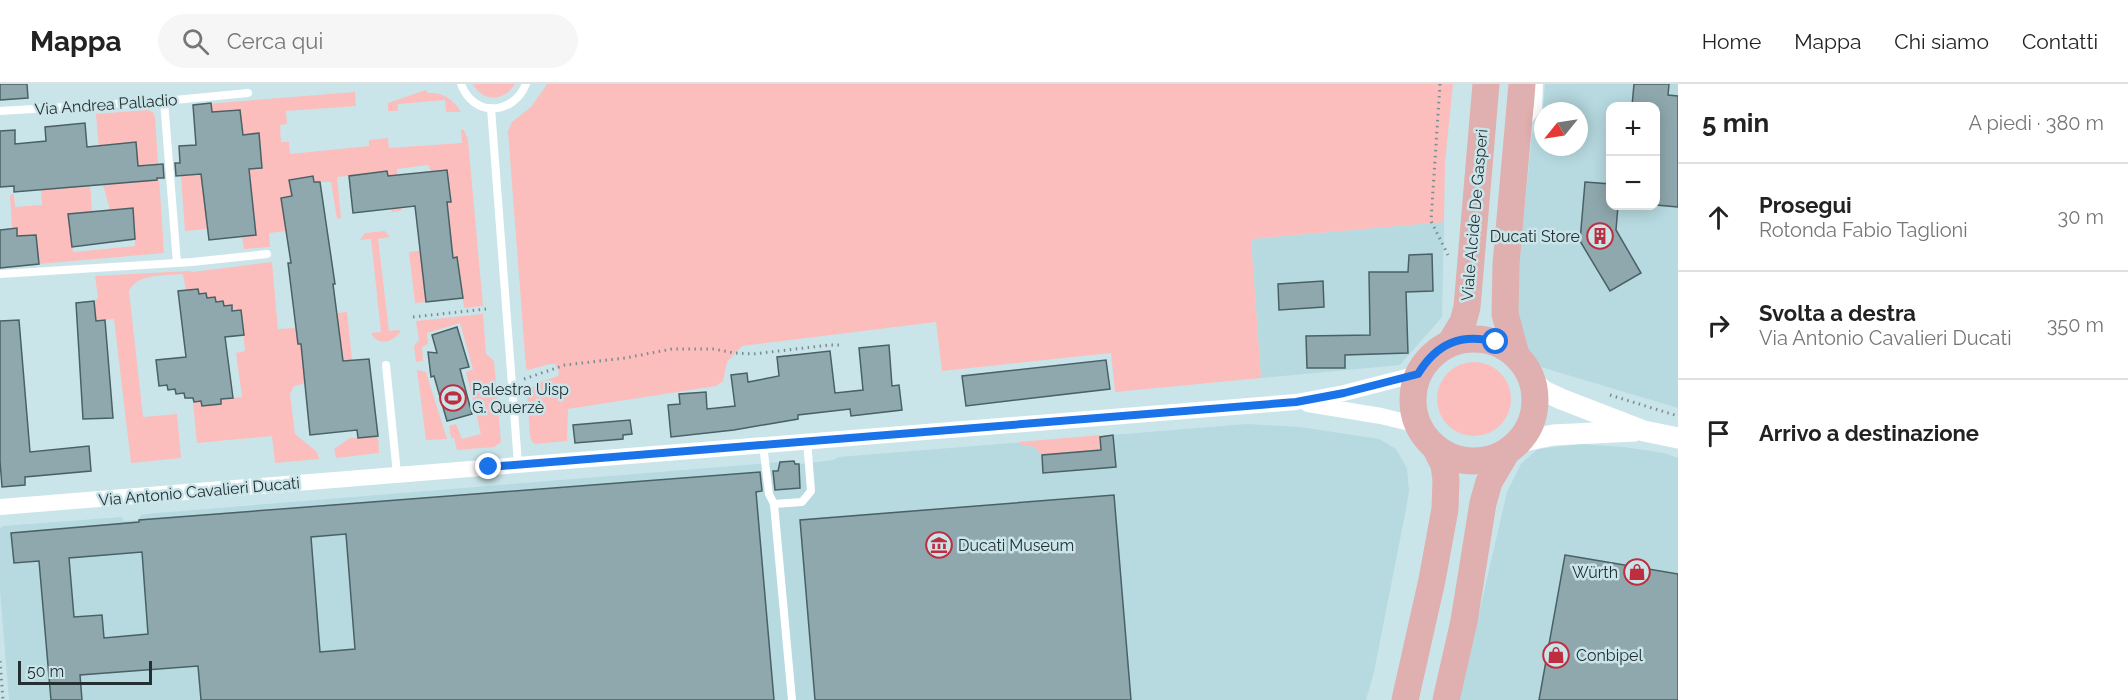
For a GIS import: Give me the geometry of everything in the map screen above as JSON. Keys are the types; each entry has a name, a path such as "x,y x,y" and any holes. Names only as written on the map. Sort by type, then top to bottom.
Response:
{"main road":[{"name":"Viale Alcide De Gasperi","path":"1450,342 1463,322 1467,306 1486,84"},
{"path":"1516,355 1504,314 1506,264 1522,84"},
{"path":"1446,700 1464,621 1489,482 1512,447 1527,430 1536,404 1534,382 1524,364 1507,348 1485,339 1473,338 1450,342 1437,350 1418,374 1412,399 1418,425 1426,438 1437,449 1458,459 1470,461 1483,461 1512,447"},
{"path":"1405,700 1432,580 1445,509 1444,465 1437,449"}],"street":[{"name":"Via Antonio Cavalieri Ducati","path":"0,507 1296,402 1344,393 1418,374"},
{"path":"1534,382 1544,391 1644,431 1678,438"},
{"name":"Via Antonio Cavalieri Ducati","path":"1296,402 1382,416 1418,425"},
{"path":"1512,447 1553,435 1644,431"}],"lane":[{"path":"461,84 473,102 491,108 510,104 520,95 526,84"},
{"path":"1517,134 1538,108 1539,84"},
{"name":"Via Andrea Palladio","path":"0,111 164,101 248,93"},
{"path":"164,101 177,263"},
{"path":"491,108 518,465"},
{"path":"0,274 177,263 267,254"},
{"path":"386,365 398,474"},
{"path":"774,504 802,502 811,490 807,440"},
{"path":"763,444 769,494 774,504 792,700"}],"path":[{"path":"1440,84 1431,221 1448,255 1453,259"},
{"path":"413,317 486,309"},
{"path":"511,386 533,375 565,365 618,359 672,349 714,349 753,354 830,345 839,345 842,348"},
{"path":"1606,394 1678,416"},
{"path":"0,661 3,700"}],"shaded area":[{"path":"473,84 515,84 506,94 494,98 482,94"},
{"path":"547,84 1453,84 1445,162 1444,222 1251,239 1261,378 1115,392 1111,353 942,371 936,322 742,346 727,362 723,381 716,386 568,409 567,441 536,444 530,437 527,391 540,382 558,376 559,372 555,364 528,370 526,368 508,131 512,122 531,107"},
{"path":"1545,84 1678,84 1678,408 1534,365 1519,342 1514,318 1534,131 1534,156 1588,156 1588,102 1544,102"},
{"path":"426,90 428,93 447,97 461,112 446,112 445,100 398,104 398,111 388,111 388,103"},
{"path":"355,92 356,106 286,111 287,124 280,125 281,142 289,142 290,154 369,146 369,140 388,138 389,148 462,143 461,130 464,130 468,140 483,306 464,308 457,257 421,262 426,302 415,303 409,252 451,247 447,202 451,202 447,170 431,171 428,165 397,169 401,211 392,212 387,172 337,177 341,218 337,219 331,182 314,182 313,176 290,180 292,196 281,198 286,231 269,233 270,247 244,249 242,237 256,235 251,190 204,195 207,229 185,231 181,176 262,168 243,135 240,110 193,114 193,105"},
{"path":"146,110 153,112 155,117 164,253 39,264 36,235 17,236 17,228 12,228 10,195 14,194 15,207 42,205 41,189 90,184 92,211 68,214 73,252 135,246 133,209 110,210 103,184 157,180 138,166 136,142 106,145 101,172 96,114"},
{"path":"1444,222 1442,317 1400,365 1261,378 1251,239"},
{"path":"385,231 390,237 378,239 389,331 400,330 400,332 393,339 385,342 377,340 371,333 381,332 371,239 360,240 365,233"},
{"path":"272,262 278,329 296,328 298,344 340,339 337,313 347,312 352,360 306,383 294,386 290,394 295,434 317,452 319,459 275,463 272,436 197,443 193,402 201,401 202,406 221,404 221,399 242,397 236,353 245,351 241,310 232,311 232,305 224,306 223,301 216,302 215,297 207,298 206,293 186,291 183,274 145,278 133,285 129,291 143,417 177,414 181,458 131,463 114,319 96,321 94,301 98,298 95,276 193,272"},
{"path":"483,314 486,354 494,361 501,442 494,447 457,450 454,438 451,438 449,426 456,424 462,439 481,434 466,372 473,369 460,323 427,333 428,344 422,347 423,361 416,362 414,346 419,340 416,321"},
{"path":"1474,362 1488,365 1500,373 1508,385 1511,399 1508,413 1500,425 1488,433 1474,436 1460,433 1448,425 1440,413 1437,399 1440,385 1448,373 1460,365"},
{"path":"417,370 426,372 447,439 426,440"},
{"path":"1247,424 1300,427 1379,439 1396,449 1407,468 1409,491 1406,509 1374,672 1366,700 9,700 0,591 0,528 3,526 122,517 123,521 138,520 141,515 145,514 794,461 795,464 799,464 834,460 838,457"},
{"path":"1100,435 1101,450 1042,455 1035,447 1021,445 1019,442"},
{"path":"378,436 379,453 336,458 334,449 350,438"},
{"path":"1580,444 1624,447 1664,453 1678,458 1678,700 1459,700 1507,492 1521,464 1538,449"}],"building":[{"path":"0,84 27,84 28,98 0,100"},
{"path":"1634,84 1669,84 1668,95 1678,96 1678,207 1660,205 1660,102 1632,102"},
{"path":"211,103 212,112 240,110 243,135 259,133 262,168 249,169 256,235 209,240 201,174 176,176 175,163 180,163 179,146 196,145 193,105"},
{"path":"85,123 87,147 136,142 138,166 163,164 164,178 14,192 14,186 0,187 0,131 15,130 15,144 46,141 45,127"},
{"path":"447,170 451,202 447,202 453,258 457,257 463,298 426,302 415,206 353,213 349,176 387,171 388,176"},
{"path":"313,176 314,182 320,182 335,284 333,284 343,361 369,359 378,436 358,438 357,430 310,435 301,344 298,344 288,263 291,263 281,198 292,196 289,180"},
{"name":"Ducati Store","path":"1585,182 1606,184 1606,210 1618,210 1616,230 1641,273 1610,291 1580,241"},
{"path":"133,208 135,239 72,247 68,214"},
{"path":"17,228 17,236 36,235 39,264 0,268 0,230"},
{"path":"1432,254 1433,291 1406,292 1408,353 1345,355 1345,368 1307,368 1306,336 1370,335 1369,272 1408,272 1409,255"},
{"path":"1323,281 1324,307 1279,310 1278,284"},
{"path":"198,289 199,294 206,293 207,298 215,297 216,302 223,301 224,306 232,305 232,311 241,310 244,335 225,337 233,398 221,399 221,404 202,406 201,401 194,402 193,398 185,398 184,393 176,394 175,389 168,390 167,385 159,386 156,360 186,357 178,291"},
{"path":"94,301 96,321 105,320 113,418 83,419 76,303"},
{"path":"19,320 30,452 89,446 91,471 25,477 25,485 2,487 0,321"},
{"path":"457,327 469,367 460,369 472,414 447,421 434,376 431,377 428,352 437,353 432,335"},
{"path":"889,345 892,386 899,385 902,410 851,416 850,409 798,415 798,419 734,430 671,437 668,405 680,404 679,394 706,392 707,409 735,406 731,375 747,373 748,382 779,376 777,357 830,351 835,393 863,390 859,348"},
{"path":"1106,360 1110,389 966,406 962,376"},
{"path":"630,420 632,434 623,435 623,439 575,443 573,425"},
{"path":"1113,435 1116,467 1043,473 1042,455 1101,450 1100,437"},
{"path":"794,461 795,464 799,464 800,488 775,490 773,471 778,471 780,462"},
{"path":"760,472 762,491 756,492 774,700 201,700 198,666 80,675 82,700 51,700 39,561 14,563 11,533 139,522 139,520","holes":["346,534 355,649 320,652 311,537","142,552 148,634 104,638 102,615 74,617 69,558"]},
{"path":"1114,495 1131,700 815,700 800,520"},
{"path":"1565,555 1678,574 1678,700 1539,700"}],"place":[{"name":"Ducati Store","path":"1600,236"},
{"name":"Palestra Uisp G. Querzè","path":"453,398"},
{"name":"Ducati Museum","path":"939,545"},
{"name":"Würth","path":"1637,572"},
{"name":"Conbipel","path":"1556,655"}],"route":[{"path":"489,467 1296,402 1344,393 1418,374 1437,350 1450,342 1473,338 1496,342"}]}
